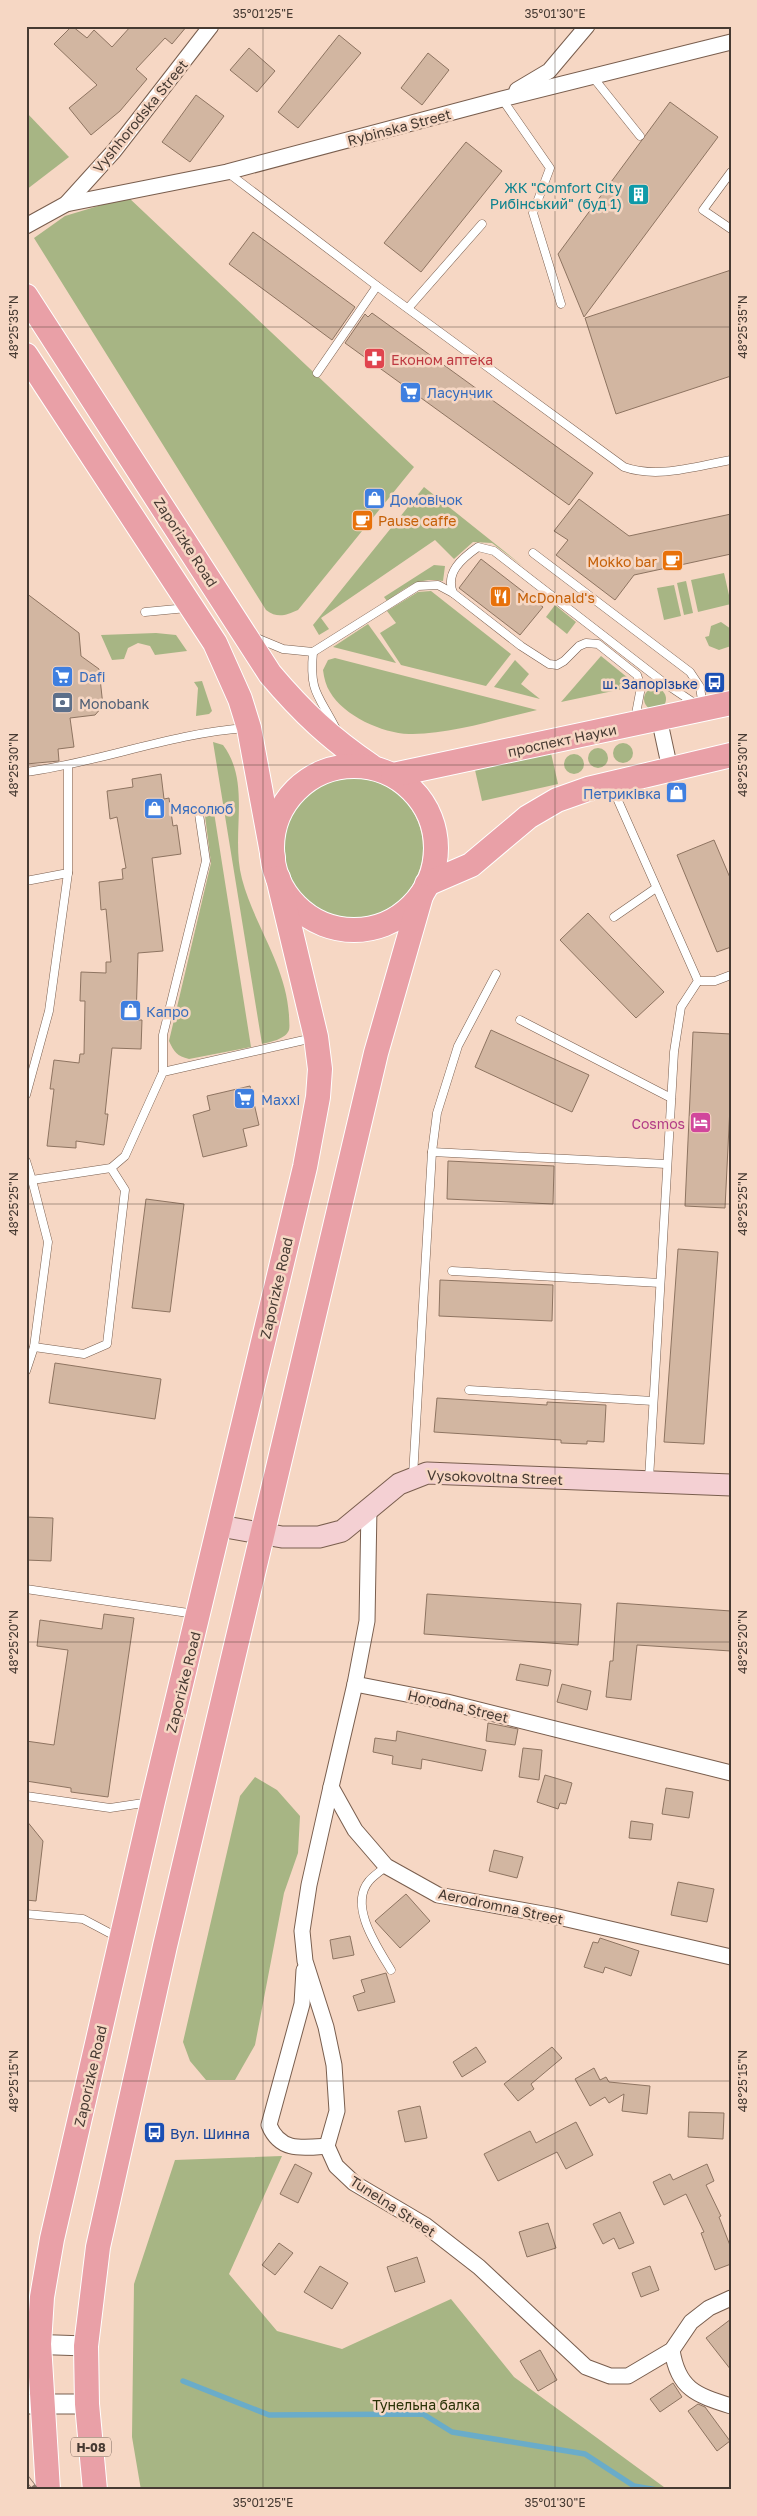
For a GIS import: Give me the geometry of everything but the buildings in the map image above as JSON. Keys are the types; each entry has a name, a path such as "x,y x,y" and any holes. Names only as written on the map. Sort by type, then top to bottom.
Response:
{"main road":[{"name":"Zaporizke Road","path":"26,296 245,632 270,674 300,710 346,749 371,766"},
{"name":"Zaporizke Road","path":"26,355 215,643 228,670 249,728 275,868 316,1037 320,1069 318,1097 305,1167 200,1614 153,1801 52,2239 32,2344 34,2404 48,2490"},
{"name":"проспект Науки","path":"393,775 731,703"},
{"path":"86,2346 98,2247 167,1936 264,1534 376,1054 424,890 434,864 436,844 433,823 424,804 410,788 393,775 371,766 332,769 310,778 292,794 279,814 273,838 275,868 288,896 306,914 329,926 354,930 380,926 402,914 424,890 471,865 496,842 549,804 572,793 731,756"},
{"name":"Vysokovoltna Street","path":"220,1526 282,1537 319,1537 342,1531 399,1484 413,1477 428,1473 731,1485"},
{"name":"Н-08","path":"86,2346 87,2404 95,2490"}],"street":[{"name":"Vyshhorodska Street","path":"66,204 114,151 211,26"},
{"path":"502,99 549,71 587,26"},
{"name":"Rybinska Street","path":"66,204 226,172 502,99 731,42"},
{"path":"26,226 66,204"},
{"path":"659,718 670,769"},
{"path":"305,1961 326,2027 334,2065 337,2110 327,2146 304,2148 284,2145 273,2136 269,2125 302,2004 305,1961 302,1931 309,1885 355,1684 367,1621 369,1508"},
{"name":"Horodna Street","path":"355,1684 447,1702 731,1773"},
{"name":"Aerodromna Street","path":"331,1787 355,1830 386,1866 438,1895 554,1916 731,1957"},
{"name":"Tunelna Street","path":"327,2146 336,2166 354,2182 425,2226 479,2266 586,2367 610,2376 628,2376 672,2350 691,2322 709,2308 731,2298"},
{"path":"32,2344 86,2346"},
{"path":"672,2350 675,2368 683,2382 701,2397 731,2406"},
{"path":"34,2404 87,2404"}],"lane":[{"path":"592,76 640,136"},
{"path":"502,99 550,168 533,213 561,304"},
{"path":"226,172 377,286 624,467 639,473 658,473 731,460"},
{"path":"731,172 703,210 731,229"},
{"path":"410,306 482,224"},
{"path":"317,373 377,286"},
{"path":"453,593 449,584 450,576 470,553 478,547 494,551 663,682 703,709"},
{"path":"533,553 690,672 700,687 703,709"},
{"path":"245,632 283,649 313,652 418,586 438,585 453,593 548,664 557,665 564,661 579,646 586,643 598,644 637,674 640,681 634,724"},
{"path":"144,612 191,608"},
{"path":"313,652 311,676 313,689 346,749"},
{"path":"26,772 68,766 186,735 249,728"},
{"path":"26,1095 49,1010 68,873 68,766"},
{"path":"610,783 698,981"},
{"path":"32,1180 111,1168 125,1156 164,1072 164,1036 206,861 199,814"},
{"path":"26,882 68,873"},
{"path":"614,917 656,888"},
{"path":"413,1477 432,1152 437,1113 458,1046 496,974"},
{"path":"698,981 715,980 731,975"},
{"path":"649,1483 671,1098 681,1007 698,981"},
{"path":"520,1020 671,1098"},
{"path":"164,1072 316,1037"},
{"path":"432,1152 666,1164"},
{"path":"26,1161 48,1242 34,1347 26,1371"},
{"path":"34,1347 84,1354 106,1344 125,1190 111,1168"},
{"path":"452,1271 660,1283"},
{"path":"469,1390 654,1401"},
{"path":"26,1589 200,1614"},
{"path":"26,1796 110,1808 153,1801"},
{"path":"386,1866 367,1882 361,1906 368,1930 391,1970"},
{"path":"26,1914 83,1920 122,1940"}],"green space":[{"path":"26,112 69,157 26,190"},
{"path":"128,197 414,467 298,610 294,612 278,615 266,610 34,238 65,216"},
{"path":"424,487 524,567 492,543 473,542 454,559 435,540 321,618 329,629 319,635 313,625"},
{"path":"434,565 445,566 443,581 426,580 407,587 387,601 384,597"},
{"path":"724,573 731,604 698,612 691,580"},
{"path":"686,581 693,613 684,615 677,583"},
{"path":"674,585 681,616 664,620 657,588"},
{"path":"431,591 511,654 486,686 401,665 380,633 396,623 387,611 418,592"},
{"path":"555,605 576,622 567,634 546,617"},
{"path":"721,622 731,629 731,646 719,650 709,646 705,637 709,636 711,626"},
{"path":"368,624 396,663 333,647"},
{"path":"156,633 176,635 187,651 155,655 150,646 138,643 128,648 124,659 112,660 101,635"},
{"path":"601,656 633,682 632,687 561,702"},
{"path":"335,658 537,710 440,732 424,734 398,733 365,722 344,709 336,701 327,687 323,670 328,660"},
{"path":"515,660 529,674 521,684 540,699 494,687"},
{"path":"202,681 212,711 209,714 196,716 198,688 194,682"},
{"path":"655,688 663,691 666,699 663,707 655,710 647,707 644,699 647,691"},
{"path":"213,742 223,745 232,760 237,776 239,793 238,845 242,879 247,896 276,962 287,997 289,1030 285,1036 262,1044"},
{"path":"623,743 630,746 633,753 630,760 623,763 616,760 613,753 616,746"},
{"path":"598,748 605,751 608,758 605,765 598,768 591,765 588,758 591,751"},
{"path":"551,753 558,784 482,801 475,770"},
{"path":"574,754 581,757 584,764 581,771 574,774 567,771 564,764 567,757"},
{"path":"353,778 367,779 380,783 392,789 403,798 412,809 418,821 422,834 422,862 418,875 412,887 403,898 392,907 380,913 367,917 353,918 339,917 326,913 314,907 303,898 294,887 288,875 284,862 283,848 284,834 288,821 294,809 303,798 314,789 326,783 339,779"},
{"path":"213,806 251,1047 189,1059 176,1053 169,1041 211,863 204,808"},
{"path":"255,1777 277,1790 300,1816 298,1853 284,1893 255,2045 235,2080 206,2080 190,2061 183,2042 240,1796"},
{"name":"Тунельна балка","path":"282,2156 229,2274 277,2331 342,2349 451,2299 514,2377 668,2490 141,2490 132,2437 134,2284 175,2160"}],"waterway":[{"path":"183,2381 269,2415 423,2414 452,2432 585,2454 634,2486 657,2490"}],"railway":[{"path":"26,2477 36,2490"}],"place":[{"name":"ЖК \"Comfort City Рибінський\" (буд 1)","path":"638,195"},
{"name":"Економ аптека","path":"375,359"},
{"name":"Ласунчик","path":"411,392"},
{"name":"Домовічок","path":"374,499"},
{"name":"Pause caffe","path":"362,520"},
{"name":"Mokko bar","path":"673,561"},
{"name":"McDonald's","path":"501,597"},
{"name":"Dafi","path":"63,676"},
{"name":"ш. Запорізьке","path":"714,683"},
{"name":"Monobank","path":"63,703"},
{"name":"Петриківка","path":"677,793"},
{"name":"Мясолюб","path":"154,808"},
{"name":"Капро","path":"130,1011"},
{"name":"Maxxi","path":"245,1099"},
{"name":"Cosmos","path":"701,1123"},
{"name":"Вул. Шинна","path":"154,2133"}]}
